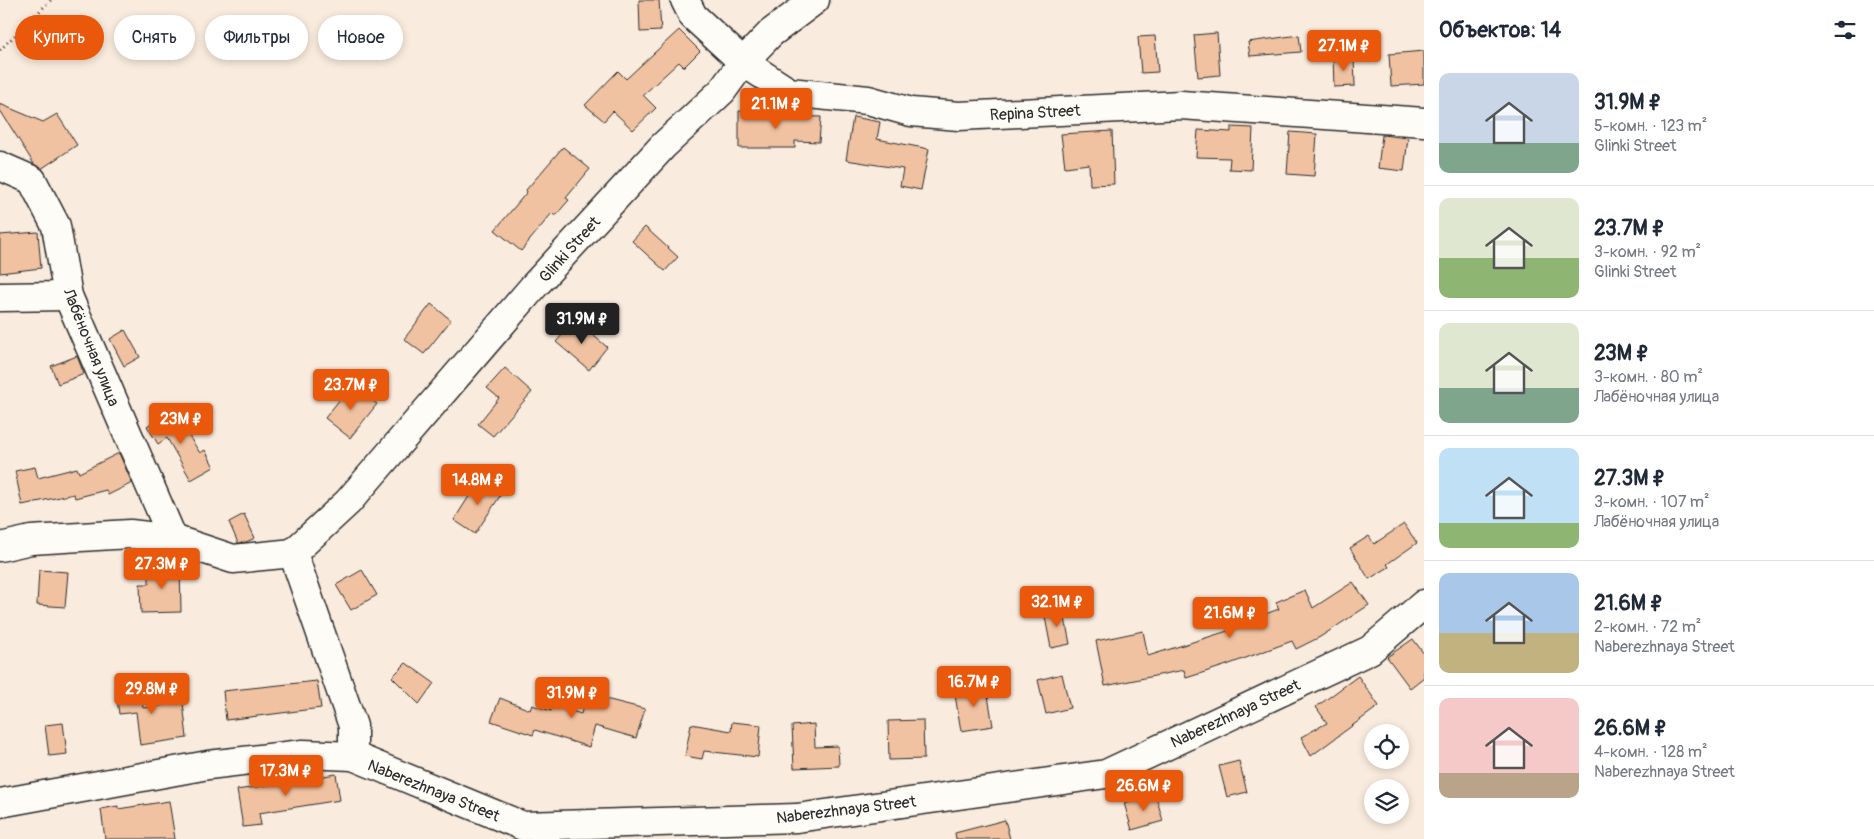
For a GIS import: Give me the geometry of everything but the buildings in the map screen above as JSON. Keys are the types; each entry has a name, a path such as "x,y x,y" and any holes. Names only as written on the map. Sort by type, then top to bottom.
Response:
{"street":[{"name":"Repina Street","path":"685,0 693,16 743,62 789,92 868,100 911,112 960,116 1181,105 1424,122"},
{"name":"Glinki Street","path":"293,553 348,502 534,286 663,146 722,91 743,62 771,33 815,0"},
{"name":"Лабёночная улица","path":"0,166 32,180 56,226 68,296 173,539"},
{"path":"0,297 68,296"},
{"path":"0,546 31,540 130,534 173,539 233,559 293,553 353,726 353,756"},
{"name":"Naberezhnaya Street","path":"0,802 208,765 304,754 353,756 520,832 797,818 1106,774 1370,650 1424,604"}],"path":[{"path":"0,50 52,0"}]}
